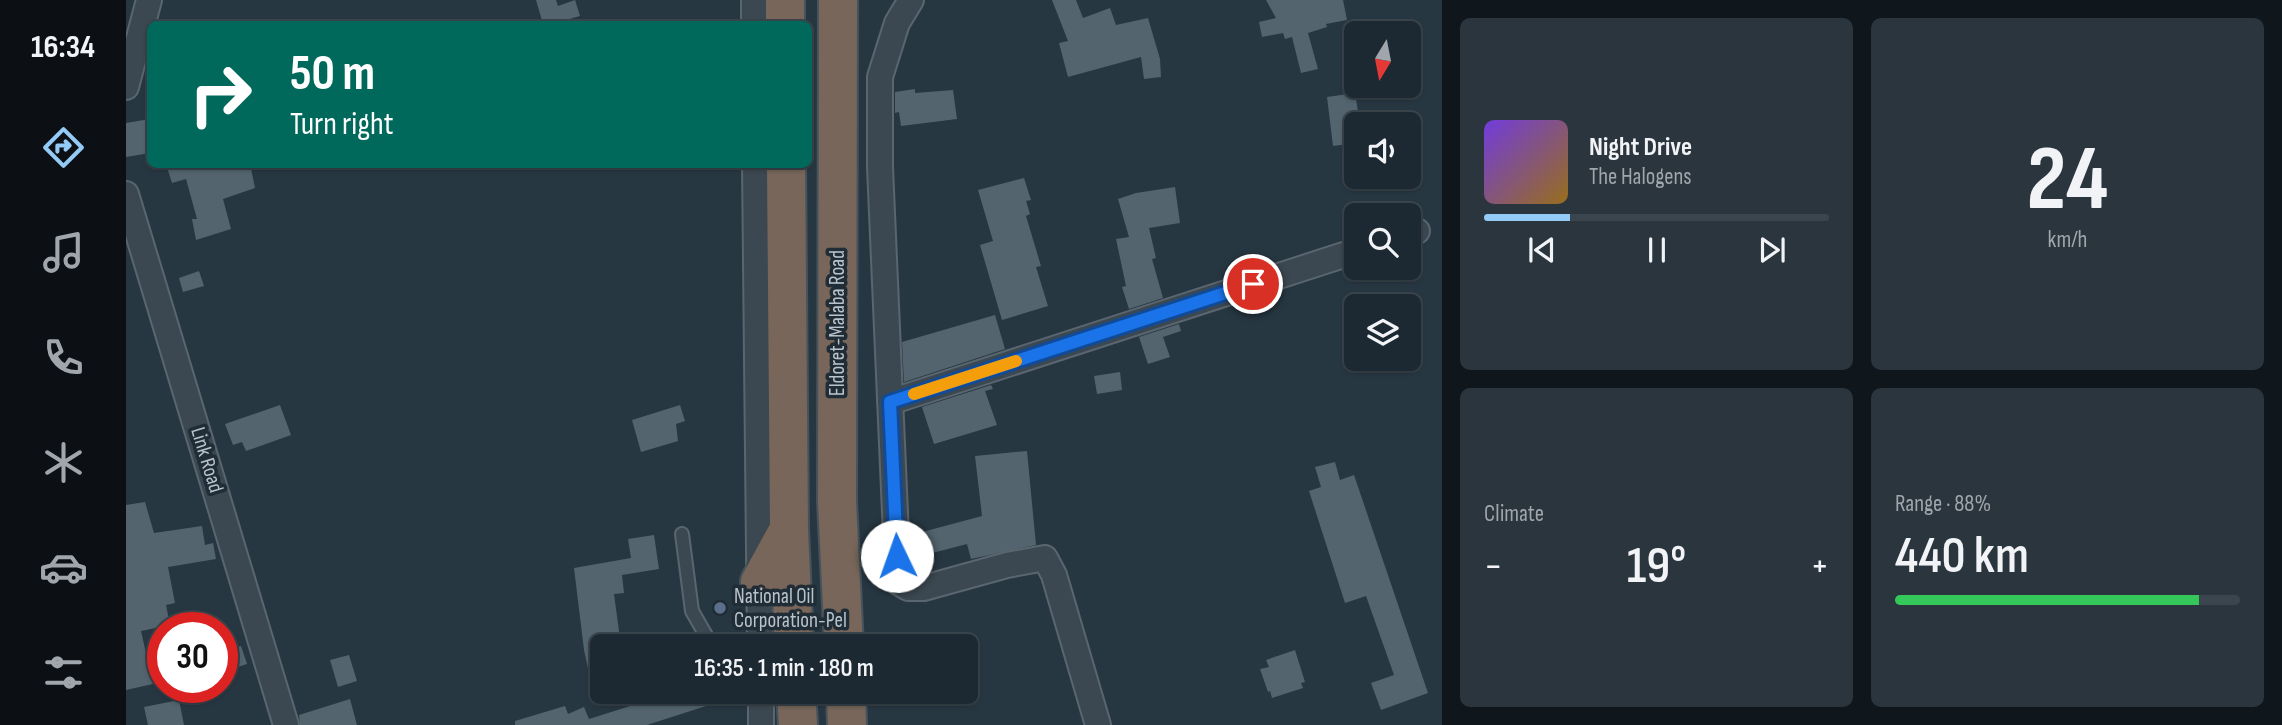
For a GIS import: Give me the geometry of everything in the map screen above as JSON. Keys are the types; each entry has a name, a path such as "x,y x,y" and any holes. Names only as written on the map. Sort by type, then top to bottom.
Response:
{"highway":[{"path":"785,0 785,21"},
{"name":"Eldoret-Malaba Road","path":"838,0 837,502 843,634"},
{"path":"786,168 789,528 793,634"},
{"path":"760,582 789,528"},
{"path":"797,704 798,725"},
{"path":"846,704 847,725"}],"street":[{"path":"126,87 149,0"},
{"path":"754,0 754,21"},
{"path":"911,0 897,23 880,77 880,167 898,582 908,588 924,588 1007,565 1045,558 1054,575 1098,725"},
{"path":"755,168 760,634"},
{"name":"Link Road","path":"126,194 286,725"},
{"path":"890,402 1344,255"},
{"path":"761,704 761,725"}],"lane":[{"path":"682,534 692,611 705,634"}],"building":[{"path":"536,0 556,0 558,6 575,0 580,16 562,21 542,21"},
{"path":"1052,0 1076,0 1083,18 1110,8 1116,25 1148,18 1160,59 1161,77 1144,79 1141,57 1068,77 1059,43 1068,41"},
{"path":"1266,0 1343,0 1347,20 1326,24 1327,27 1308,33 1318,69 1301,73 1292,37 1285,39 1283,33 1262,37 1259,22 1276,18"},
{"path":"915,89 915,93 953,90 957,119 901,126 899,112 895,113 895,92"},
{"path":"1344,95 1344,98 1356,98 1358,112 1344,112 1344,145 1333,146 1327,97"},
{"path":"147,120 147,154 126,157 126,123"},
{"path":"167,168 251,168 255,188 223,199 231,229 196,240 192,219 197,219 186,179 172,183"},
{"path":"1024,178 1031,200 1026,201 1030,214 1026,216 1041,266 1036,267 1048,306 1002,320 980,245 993,241 978,190"},
{"path":"1175,187 1180,223 1149,228 1156,258 1152,259 1163,298 1129,309 1122,287 1126,286 1116,239 1129,237 1118,199 1136,193"},
{"path":"199,271 204,286 183,292 179,278"},
{"path":"995,315 1005,349 904,382 902,342"},
{"path":"1179,324 1181,331 1163,337 1170,357 1148,364 1139,337"},
{"path":"1120,372 1122,390 1097,394 1094,376"},
{"path":"991,385 993,389 985,391 997,425 934,444 922,407"},
{"path":"280,405 291,435 246,451 242,442 233,445 225,424"},
{"path":"680,405 685,421 676,424 678,441 641,452 632,420"},
{"path":"1027,451 1036,545 971,559 967,544 917,557 911,535 982,516 975,456"},
{"path":"1335,462 1340,480 1354,475 1428,693 1381,710 1371,683 1394,675 1366,596 1345,603 1309,491 1321,487 1315,467"},
{"path":"145,502 154,533 202,526 205,545 213,543 216,559 168,567 175,603 166,605 167,612 147,612 147,630 141,631 147,658 147,685 126,690 126,505"},
{"path":"654,535 659,569 622,575 624,593 614,594 619,634 590,634 590,678 574,568 631,558 628,539"},
{"path":"241,646 247,664 238,667 238,647"},
{"path":"1295,650 1305,682 1301,683 1303,688 1272,698 1260,669 1269,667 1266,660"},
{"path":"349,655 357,681 338,687 330,660"},
{"path":"350,699 357,725 300,725 299,715"},
{"path":"180,703 184,725 148,725 144,707"},
{"path":"637,704 706,706 647,725 515,725 515,721 565,706 568,714 584,707 589,719"}],"slow traffic":[{"path":"914,394 1016,361"}],"place":[{"name":"National Oil Corporation-Pel","path":"720,608"}],"route":[{"path":"897,556 890,402 1253,284"}]}
